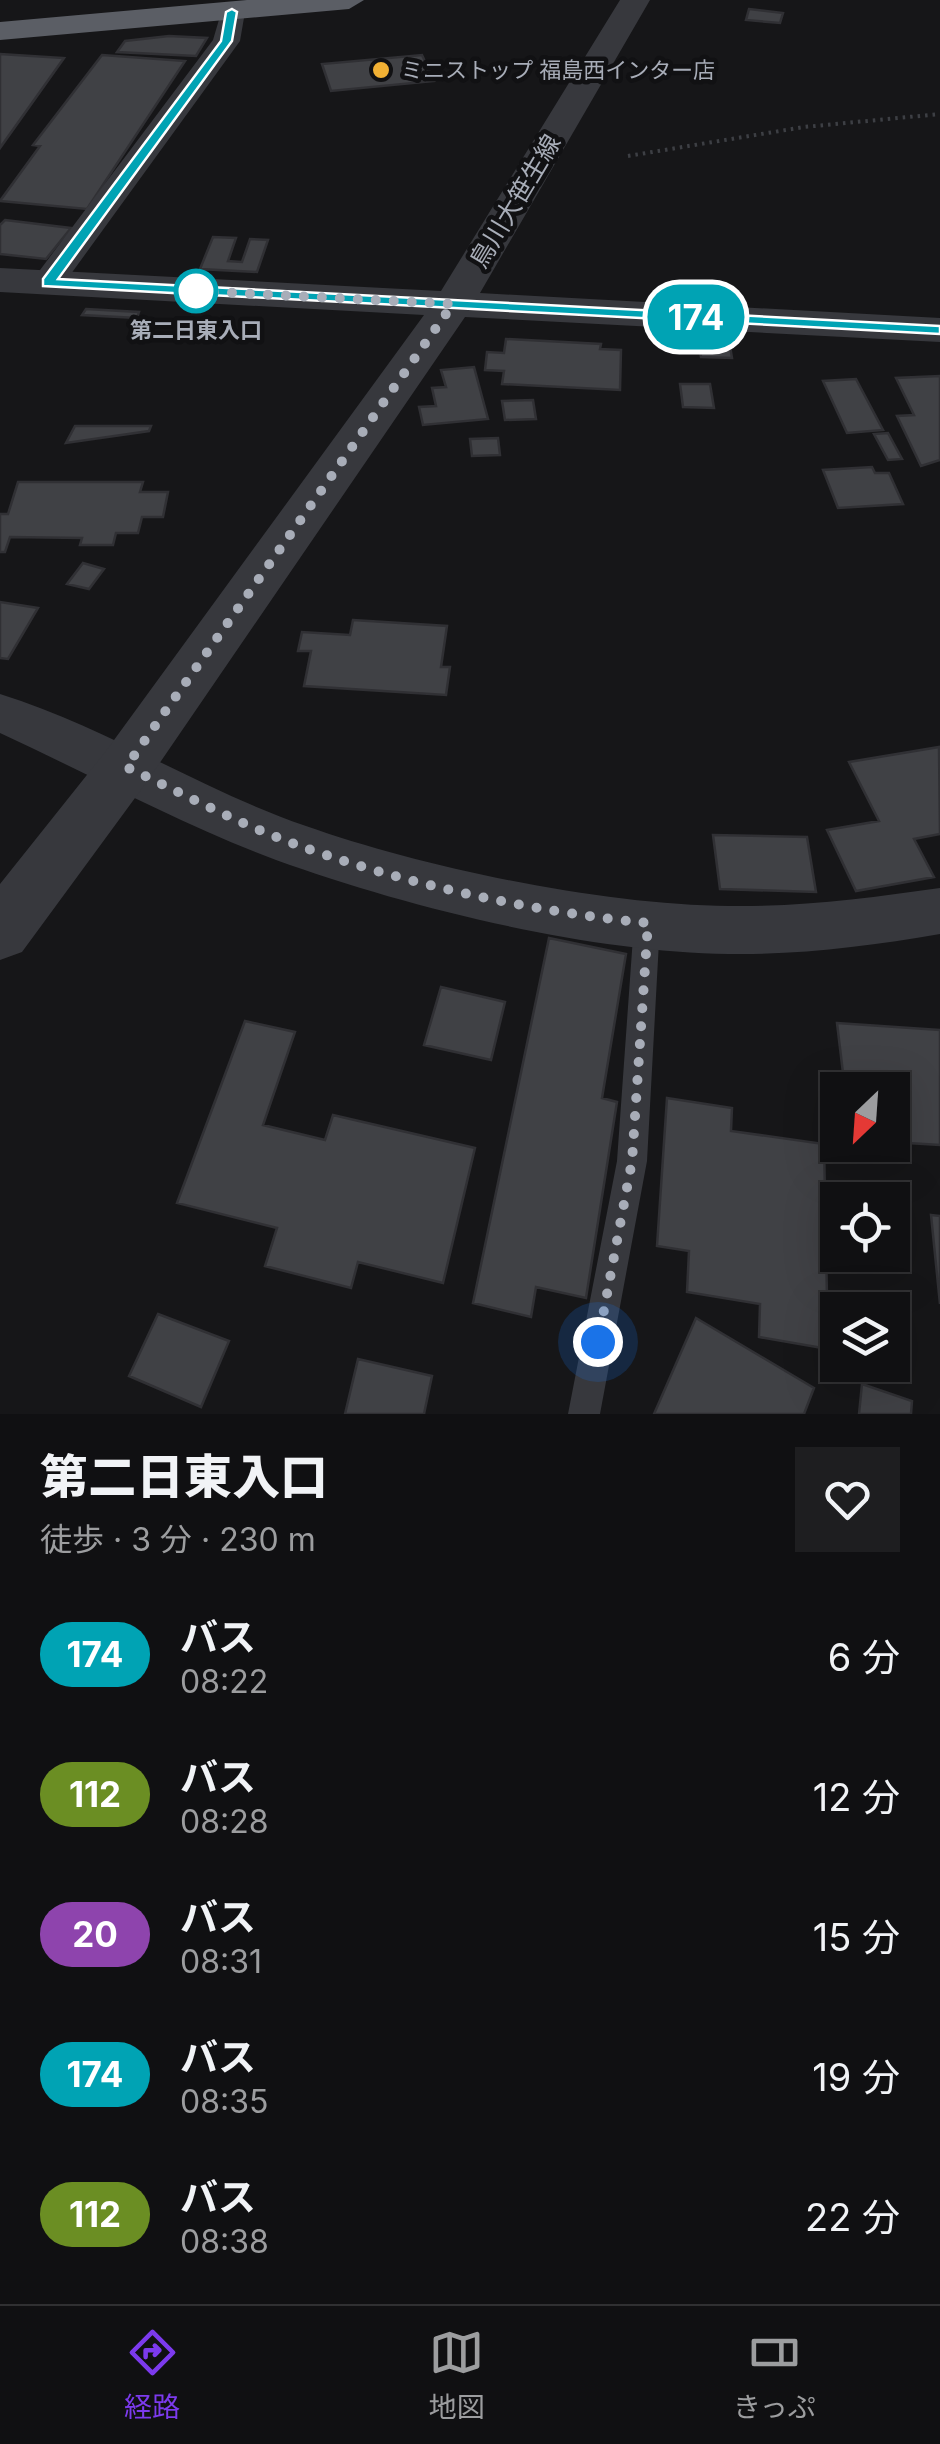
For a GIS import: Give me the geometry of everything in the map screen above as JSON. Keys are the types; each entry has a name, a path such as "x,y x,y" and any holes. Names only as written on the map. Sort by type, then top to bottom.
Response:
{"highway":[{"path":"0,12 110,0"},
{"path":"0,32 348,0"}],"street":[{"name":"鳥川大笹生線","path":"0,932 126,767 453,304 635,0"},
{"path":"48,282 226,41 232,12"},
{"path":"0,280 940,330"},
{"path":"0,712 290,843 376,870 604,919 727,930 844,926 940,910"}],"lane":[{"path":"584,1414 632,1161 648,923"}],"path":[{"path":"628,156 804,127 940,114"}],"building":[{"path":"749,9 783,13 780,23 746,20"},
{"path":"169,36 207,38 196,56 117,52 125,41"},
{"path":"0,54 64,58 0,148"},
{"path":"102,55 185,61 87,209 0,201 40,146 33,145"},
{"path":"422,55 434,81 331,91 322,64"},
{"path":"5,220 71,228 46,259 0,254 0,225"},
{"path":"213,237 236,238 228,261 242,262 250,239 268,240 257,272 200,269"},
{"path":"86,309 139,312 137,318 82,315"},
{"path":"506,339 601,344 600,349 621,350 620,390 502,384 504,371 485,370 487,352 504,353"},
{"path":"699,345 730,346 732,358 701,357"},
{"path":"474,367 488,419 423,425 419,407 436,406 432,388 446,387 441,370"},
{"path":"940,376 940,460 921,466 897,416 914,415 896,378"},
{"path":"856,379 883,430 847,433 823,381"},
{"path":"680,384 710,384 714,408 683,407"},
{"path":"533,400 536,419 505,420 502,401"},
{"path":"75,426 151,426 149,431 66,443"},
{"path":"888,433 902,459 888,460 874,434"},
{"path":"498,438 500,455 472,456 470,439"},
{"path":"872,467 875,473 889,473 903,504 838,508 823,470"},
{"path":"18,482 143,482 140,492 168,492 163,517 142,517 138,533 116,533 113,545 80,545 82,538 10,537 5,552 0,552 0,514 8,514"},
{"path":"83,563 104,569 89,589 67,584"},
{"path":"0,602 38,608 8,659 0,658"},
{"path":"353,620 447,626 441,667 450,667 446,695 304,686 311,651 298,651 302,632 350,635"},
{"path":"939,747 940,834 914,839 934,877 856,891 827,830 879,821 849,762"},
{"path":"713,835 807,837 816,892 720,889"},
{"path":"549,938 626,954 602,1098 617,1102 586,1298 536,1287 531,1317 473,1303"},
{"path":"441,987 505,1002 491,1060 424,1045"},
{"path":"245,1021 295,1032 263,1125 325,1140 333,1115 475,1148 443,1283 358,1262 351,1288 265,1266 277,1228 177,1203"},
{"path":"837,1023 940,1030 940,1145 910,1143 910,1072 843,1072"},
{"path":"667,1098 732,1108 731,1131 820,1143 825,1182 820,1182 820,1272 826,1272 827,1292 820,1292 820,1348 759,1337 760,1304 687,1292 689,1251 657,1246"},
{"path":"931,1215 940,1216 940,1304"},
{"path":"158,1314 229,1341 201,1407 129,1376"},
{"path":"696,1318 814,1388 804,1414 654,1414"},
{"path":"358,1359 432,1376 424,1414 345,1414"},
{"path":"862,1384 912,1401 911,1414 859,1414"}],"bus line":[{"name":"174","path":"232,12 226,41 48,282 940,330"}],"place":[{"name":"ミニストップ 福島西インター店","path":"381,70"},
{"name":"第二日東入口","path":"196,291"}],"route":[{"path":"196,291 453,304 126,767 290,843 376,870 604,919 648,923 632,1161 598,1342"}]}
